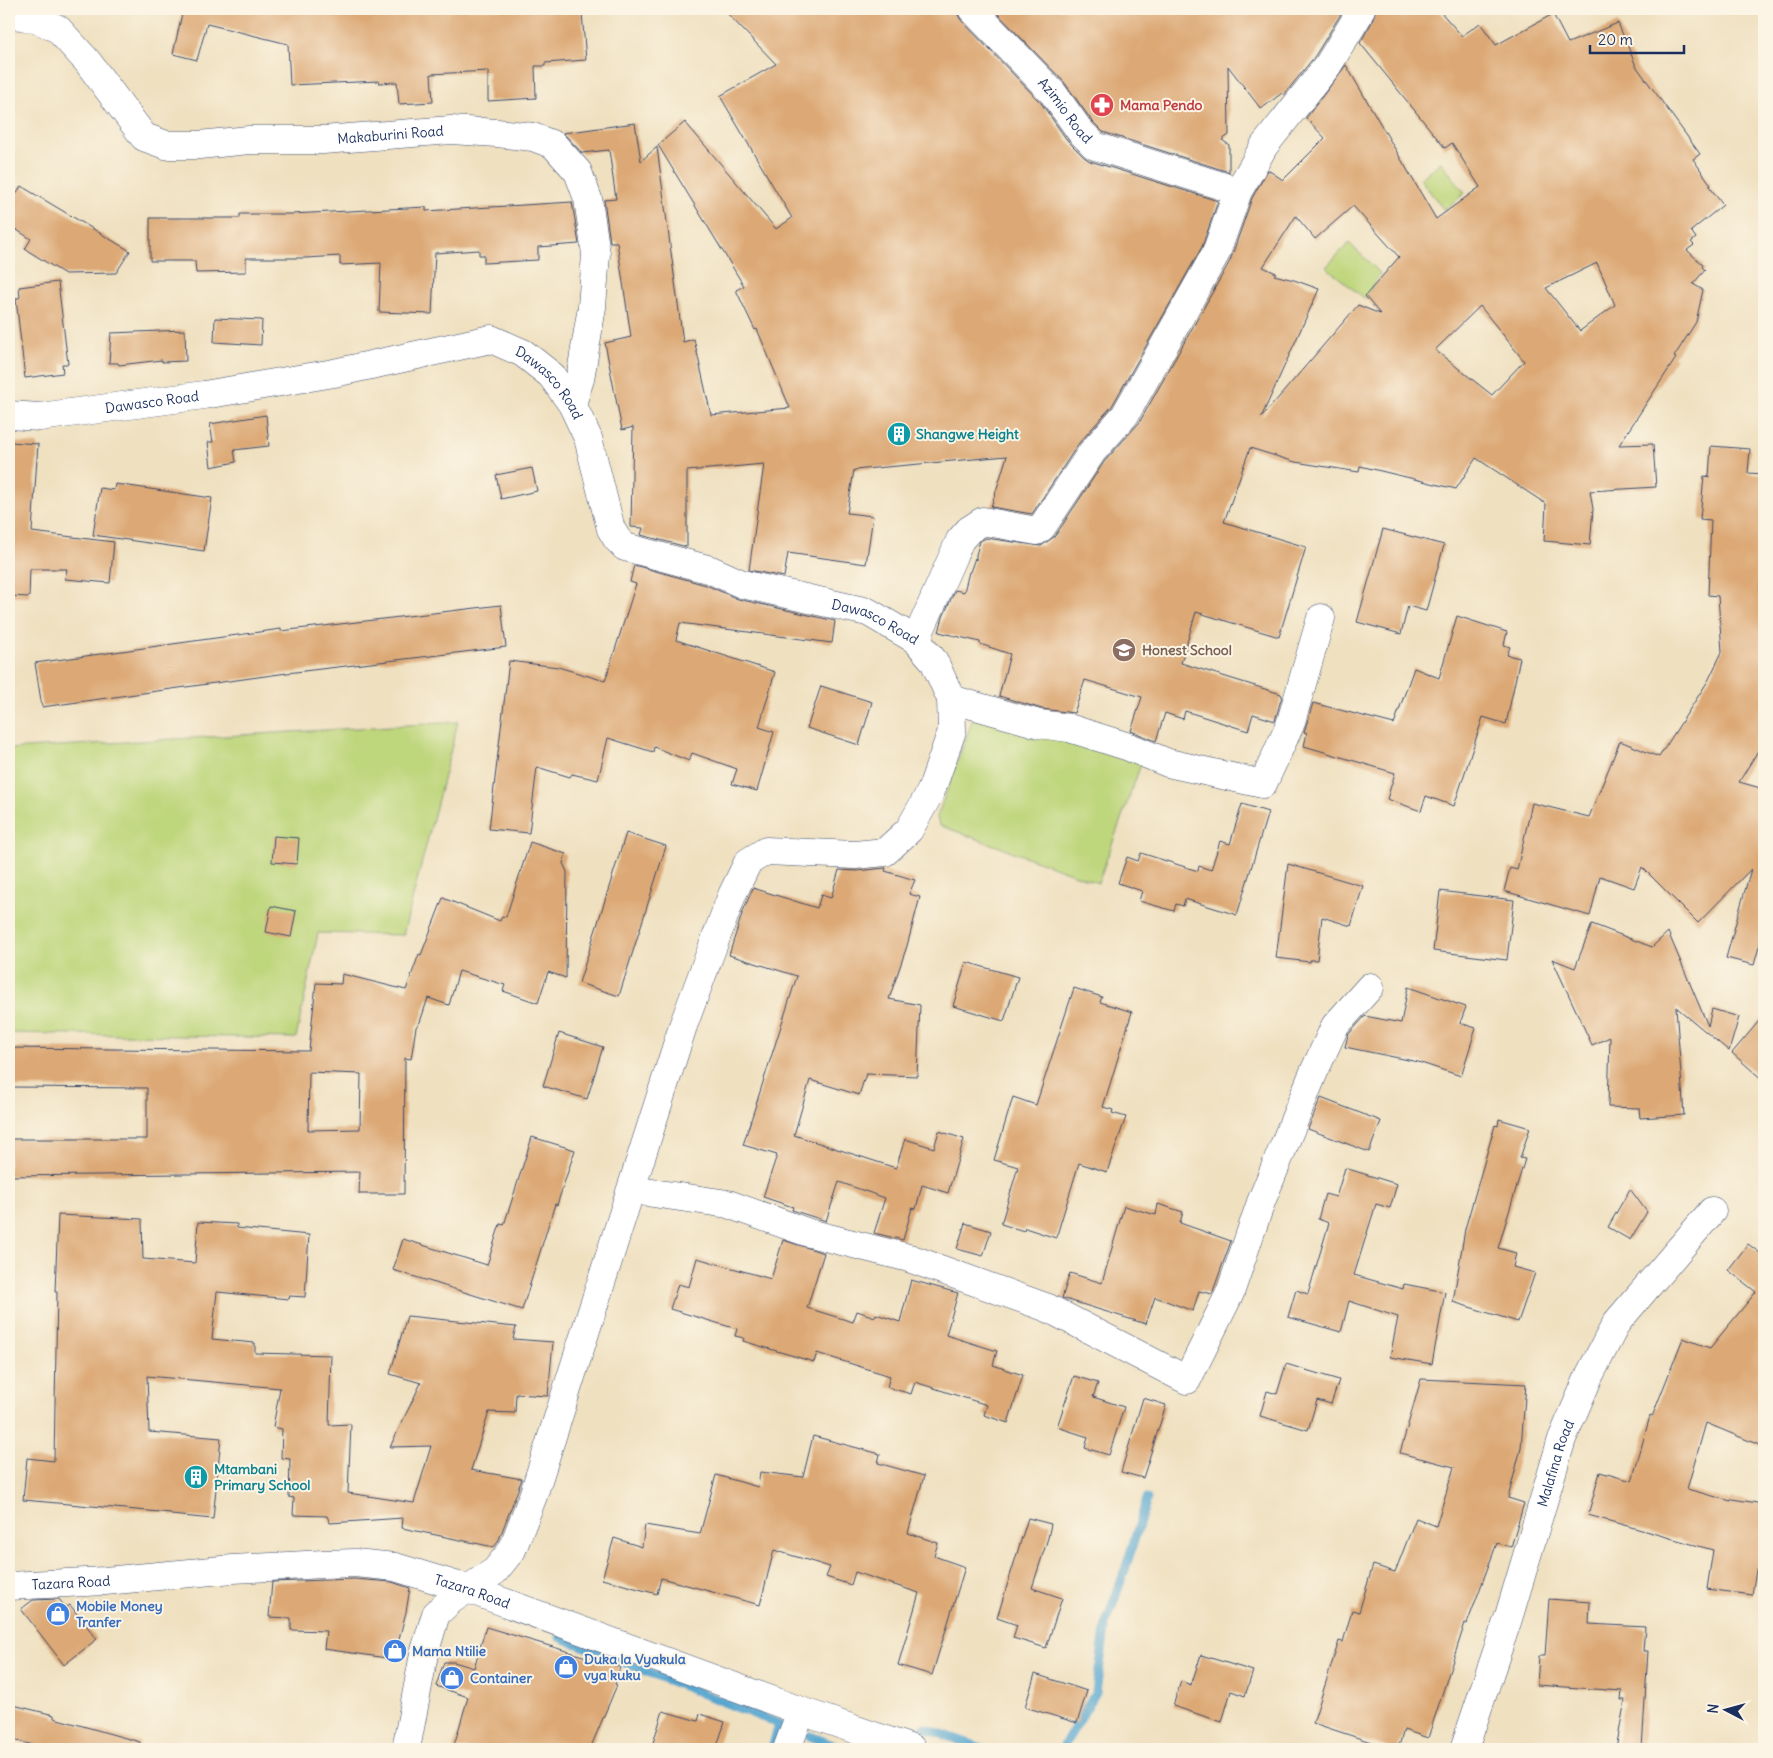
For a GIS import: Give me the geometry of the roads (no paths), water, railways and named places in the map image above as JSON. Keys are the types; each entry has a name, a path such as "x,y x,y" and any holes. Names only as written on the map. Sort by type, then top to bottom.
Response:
{"street":[{"name":"Azimio Road","path":"972,9 1053,93 1080,131 1095,146 1238,191"},
{"path":"916,640 960,540 969,530 983,521 1031,530 1042,528 1092,452 1125,415 1216,253 1238,191 1264,146 1328,65 1361,9"},
{"name":"Makaburini Road","path":"9,16 22,16 39,20 58,29 87,61 144,138 166,145 199,145 249,140 323,140 451,130 533,137 554,145 578,172 588,199 596,254 592,307 580,379 572,404"},
{"name":"Dawasco Road","path":"9,415 40,417 204,395 334,373 491,339 524,353 551,375 572,404 588,438 611,529 625,547 711,570 742,584 868,612 916,640 934,661 951,699"},
{"path":"406,1749 424,1654 436,1614 450,1600 494,1571 512,1550 533,1496 683,1026 732,895 748,862 766,851 855,855 885,852 909,830 931,791 952,731 951,699 1039,724 1069,728 1129,747 1168,763 1263,784 1290,725 1321,618"},
{"path":"632,1190 728,1204 809,1233 909,1258 1048,1308 1187,1380 1230,1293 1261,1202 1313,1074 1335,1026 1370,987"},
{"name":"Malafina Road","path":"1464,1749 1508,1619 1562,1439 1590,1374 1617,1322 1712,1211"},
{"name":"Tazara Road","path":"9,1586 105,1581 233,1569 355,1563 395,1567 468,1589 801,1712 912,1749"},
{"path":"787,1749 801,1712"}],"waterway":[{"path":"1062,1749 1096,1692 1106,1623 1147,1499"},
{"path":"560,1637 779,1724 772,1749"},
{"path":"924,1728 985,1749"},
{"path":"810,1736 843,1749"}],"place":[{"name":"Mama Pendo","path":"1102,105"},
{"name":"Shangwe Height","path":"899,434"},
{"name":"Honest School","path":"1124,650"},
{"name":"Mtambani Primary School","path":"196,1477"},
{"name":"Mobile Money Tranfer","path":"58,1614"},
{"name":"Mama Ntilie","path":"395,1651"},
{"name":"Duka la Vyakula vya kuku","path":"566,1667"},
{"name":"Container","path":"452,1678"}]}
